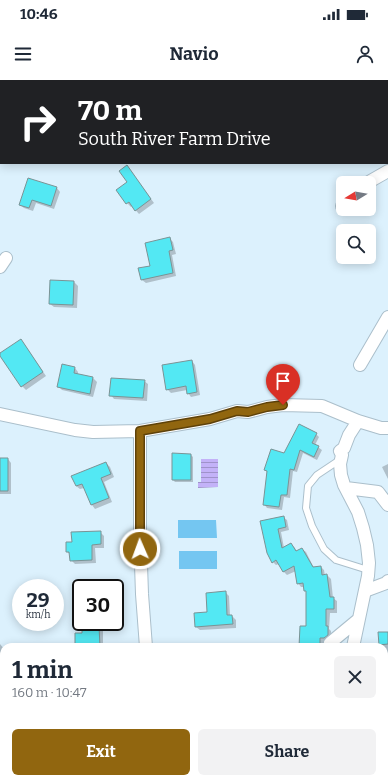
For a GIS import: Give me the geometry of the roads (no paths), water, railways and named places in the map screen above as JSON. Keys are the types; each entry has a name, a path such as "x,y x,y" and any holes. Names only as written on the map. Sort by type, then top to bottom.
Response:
{"street":[{"path":"376,178 388,171"},
{"path":"360,365 388,317"},
{"path":"0,414 75,430 93,432 140,431 210,419 237,411 248,412 283,405 322,406 358,421 381,428 388,428"},
{"path":"354,643 368,576 367,545 358,512 341,475 340,464 342,455 340,451 344,448 358,421"},
{"path":"140,431 140,534 146,643"},
{"path":"346,488 378,492 388,505"},
{"path":"365,591 386,583 388,580"},
{"path":"330,643 359,619"}],"lane":[{"path":"341,458 317,474 308,486 306,508 312,526 324,549 336,560 368,570"}]}
